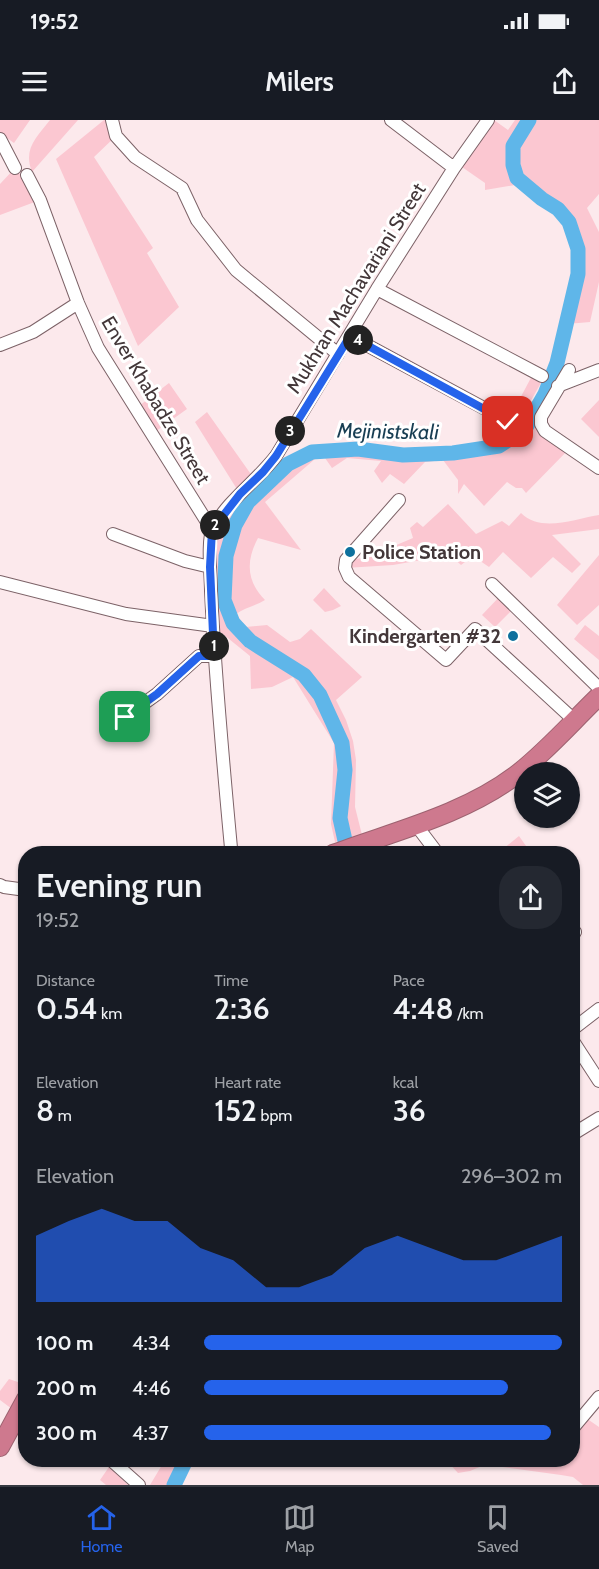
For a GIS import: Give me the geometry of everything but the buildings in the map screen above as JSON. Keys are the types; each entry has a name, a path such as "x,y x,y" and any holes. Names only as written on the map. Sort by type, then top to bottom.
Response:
{"highway":[{"path":"354,846 473,802 495,789 517,774 599,696"},
{"path":"0,1447 18,1414"}],"street":[{"path":"112,120 116,136 135,157 182,188 197,220 236,270 338,354"},
{"path":"391,120 454,168"},
{"name":"Mukhran Machavariani Street","path":"212,530 240,494 276,456 377,289 454,168 488,120"},
{"path":"0,139 15,168"},
{"path":"27,175 40,200 78,303"},
{"path":"377,289 542,376"},
{"name":"Enver Khabadze Street","path":"0,345 33,332 78,303 98,348 212,530"},
{"path":"350,336 508,422"},
{"path":"569,370 541,417 541,424 545,431 599,468"},
{"path":"558,386 599,370"},
{"path":"399,501 344,561 349,577 446,660 476,629 574,720"},
{"path":"212,530 210,567 214,656 231,846"},
{"path":"113,534 185,561 210,567"},
{"path":"0,582 126,614 213,626"},
{"path":"492,584 599,688"},
{"path":"125,717 157,694 199,656 214,656"},
{"path":"416,825 432,846"},
{"path":"0,885 18,889"},
{"path":"580,1024 599,1009"},
{"path":"580,1052 599,1081"},
{"path":"580,1130 599,1118"},
{"path":"580,1420 599,1397"},
{"path":"119,1467 139,1485"}],"shaded area":[{"path":"0,120 30,120 14,143 0,133"},
{"path":"50,120 78,120 32,172 29,157 32,144"},
{"path":"104,120 112,120 116,136 94,157 153,248 147,253 179,307 138,346 56,159"},
{"path":"494,120 508,130 515,120 522,120 508,151 509,165 515,185 485,190 485,183 462,167"},
{"path":"529,120 599,120 599,194 587,208 599,232 599,282 590,322 567,324 578,274 578,249 569,222 558,209 517,178 513,165 513,146"},
{"path":"15,168 40,200 0,215 0,184"},
{"path":"533,374 542,381 520,420 509,419"},
{"path":"169,383 187,409 152,434 135,409"},
{"path":"599,400 599,437 581,419"},
{"path":"207,412 255,480 276,456 288,464 312,452 358,449 403,455 453,453 499,446 525,429 533,416 570,448 526,493 522,488 516,488 507,482 484,506 464,484 458,494 458,480 443,460 425,462 404,484 390,474 382,483 374,471 381,461 347,458 332,468 325,458 315,459 265,502 301,550 258,538 251,554 250,570 254,585 265,600 236,614 246,627 267,625 290,642 300,639 311,629 362,677 336,700 353,741 356,760 355,807 362,835 335,842 331,824 334,743 293,677 272,687 251,689 250,656 213,626 212,530 240,494 195,422"},
{"path":"448,504 476,534 502,521 509,526 521,513 529,519 548,523 599,515 599,529 552,535 581,564 572,573 553,557 531,578 503,552 489,567 473,556 461,565 450,555 393,565 345,568 346,560 396,554 394,546 413,538 410,528 417,522 423,527"},
{"path":"599,555 599,605 577,625 557,605"},
{"path":"324,588 341,606 325,612 313,600"},
{"path":"502,594 515,607 495,627 482,615"},
{"path":"585,625 599,636 599,660 574,639"},
{"path":"519,836 526,846 507,846"},
{"path":"9,1379 18,1382 18,1397 12,1409 0,1400 0,1391"},
{"path":"583,1416 599,1427 599,1485 583,1485 573,1477 502,1467 580,1467 580,1420"},
{"path":"109,1467 128,1485 106,1485 100,1480"},
{"path":"161,1467 176,1467 167,1485 150,1485"},
{"path":"452,1467 480,1467 470,1471 458,1473"}],"waterway":[{"name":"Mejinistskali","path":"346,846 340,818 345,770 342,743 320,695 304,675 250,641 233,623 224,600 226,556 235,525 248,502 288,464 312,452 358,449 403,455 453,453 499,446 525,429 545,394 557,363 578,274 578,249 569,222 558,209 517,178 513,165 513,146 529,120"},
{"name":"Mejinistskali","path":"174,1485 183,1467"}],"place":[{"name":"Police Station","path":"350,552"},
{"name":"Kindergarten #32","path":"513,636"}],"route":[{"path":"125,717 157,694 199,656 214,656 210,567 212,530 224,512 276,456 350,336 508,422"}]}
